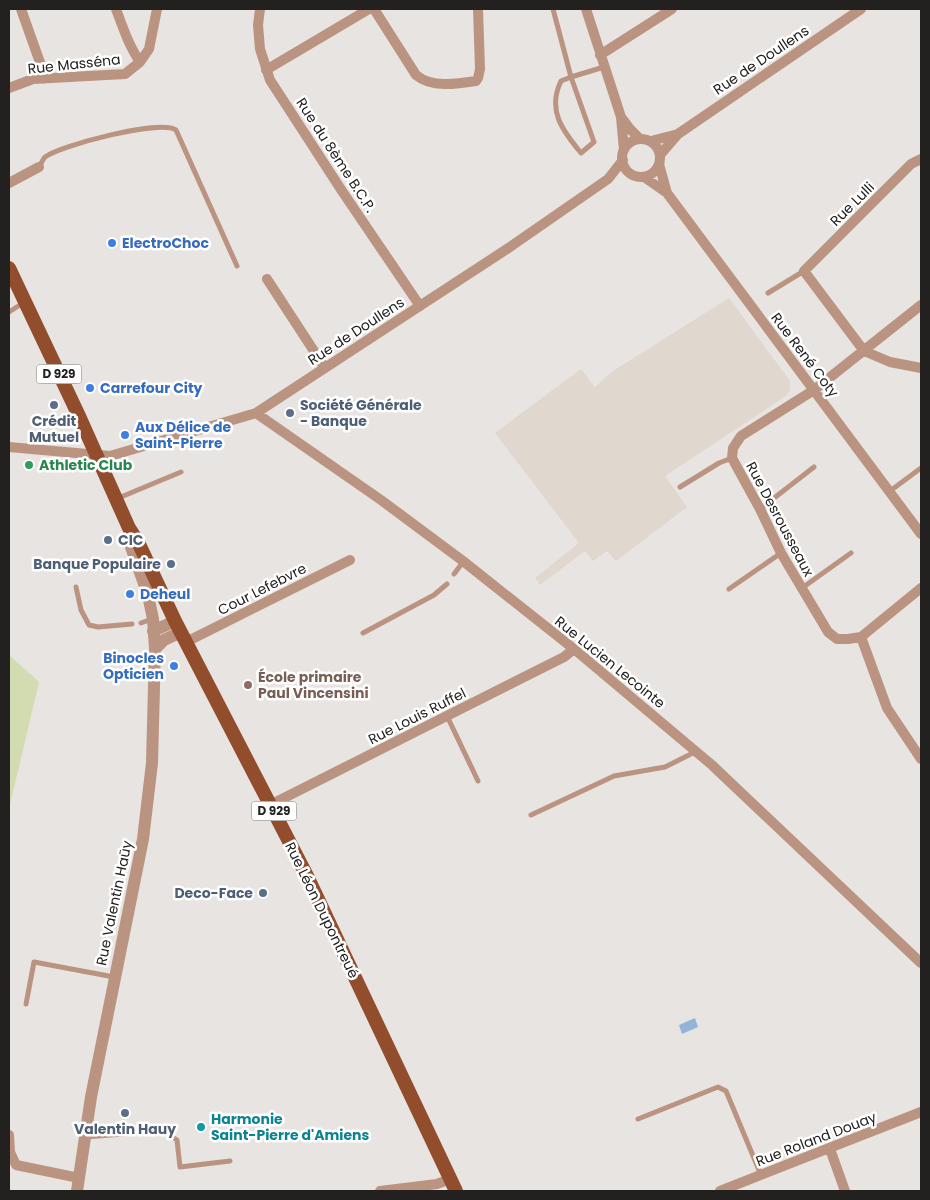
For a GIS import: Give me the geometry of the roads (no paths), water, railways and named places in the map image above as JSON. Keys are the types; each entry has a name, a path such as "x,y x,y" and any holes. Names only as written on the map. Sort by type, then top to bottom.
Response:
{"main road":[{"name":"D 929","path":"9,268 97,455 128,528 138,542 181,632"},
{"name":"Rue Léon Dupontreué","path":"181,632 307,876 453,1185"}],"street":[{"path":"21,9 43,71 44,79"},
{"path":"116,9 133,51 140,62 148,49 157,9"},
{"name":"Rue du 8ème B.C.P.","path":"260,9 258,25 260,49 270,80 420,306"},
{"path":"266,70 369,9"},
{"path":"374,9 416,75 423,82 433,83 468,82 476,81 478,78 480,69 478,9"},
{"path":"586,9 621,117 625,168 636,176 644,177 656,170 660,160 655,145 630,129 621,117"},
{"path":"600,55 672,9"},
{"name":"Rue de Doullens","path":"660,160 678,134 861,9"},
{"name":"Rue Masséna","path":"9,88 33,80 125,74 140,62"},
{"name":"Rue de Doullens","path":"645,140 678,134"},
{"path":"623,155 628,144 645,140"},
{"name":"Rue de Doullens","path":"608,179 623,155"},
{"name":"Rue Lulli","path":"804,271 911,164 921,159"},
{"name":"Rue René Coty","path":"660,160 667,193"},
{"path":"9,183 39,167"},
{"name":"Rue de Doullens","path":"9,447 110,456 256,413 510,247 608,179 629,172"},
{"name":"Rue René Coty","path":"644,177 667,193 921,534"},
{"path":"804,271 864,351 890,362 921,368"},
{"path":"267,280 325,368"},
{"name":"Rue Desrousseaux","path":"860,636 836,639 828,632 781,553 760,509 732,458 733,448 741,436 814,390 921,305"},
{"name":"Rue Lucien Lecointe","path":"256,413 374,495 463,561 574,649 696,751 921,963"},
{"name":"D 929","path":"128,528 131,547 148,595 149,624 155,649"},
{"name":"Cour Lefebvre","path":"181,632 350,560"},
{"path":"921,588 860,636 887,708 921,759"},
{"path":"149,624 181,632"},
{"path":"155,649 164,640 181,632"},
{"name":"Rue Valentin Haüy","path":"77,1191 84,1137 114,977 143,839 152,763 155,649"},
{"name":"Rue Louis Ruffel","path":"270,805 564,657 574,649"},
{"name":"Rue Roland Douay","path":"720,1191 921,1112"},
{"path":"9,1135 10,1152 16,1165 79,1178"},
{"path":"830,1149 845,1191"},
{"path":"380,1191 437,1184 453,1185"}],"lane":[{"path":"553,9 571,77 594,142 581,153 567,136 554,107 555,92 561,81 571,77 604,67"},
{"path":"39,167 44,158 60,150 98,138 151,127 172,127 176,130 237,266"},
{"path":"768,294 804,271"},
{"path":"9,312 25,302"},
{"path":"680,487 719,463 732,458"},
{"path":"760,509 814,467"},
{"path":"890,491 921,468"},
{"path":"116,499 181,472"},
{"path":"729,589 781,553"},
{"path":"802,588 851,554"},
{"path":"454,574 463,561"},
{"path":"363,633 434,595 447,584"},
{"path":"76,587 81,610 89,625 98,627 132,624"},
{"path":"447,716 478,781"},
{"path":"532,815 614,776 665,768 696,751"},
{"path":"26,1004 34,962 114,977"},
{"path":"638,1119 718,1087 726,1091 761,1176"},
{"path":"84,1137 164,1131 177,1140 180,1167 230,1161"}],"water":[{"path":"695,1018 698,1027 682,1034 679,1025"}],"place":[{"name":"ElectroChoc","path":"112,243"},
{"name":"Carrefour City","path":"90,388"},
{"name":"Crédit Mutuel","path":"54,405"},
{"name":"Société Générale - Banque","path":"290,413"},
{"name":"Aux Délice de Saint-Pierre","path":"125,435"},
{"name":"Athletic Club","path":"29,465"},
{"name":"CIC","path":"108,540"},
{"name":"Banque Populaire","path":"171,564"},
{"name":"Deheul","path":"130,594"},
{"name":"Binocles Opticien","path":"174,666"},
{"name":"École primaire Paul Vincensini","path":"248,685"},
{"name":"Deco-Face","path":"263,893"},
{"name":"Valentin Hauy","path":"125,1113"},
{"name":"Harmonie Saint-Pierre d'Amiens","path":"201,1127"}]}
